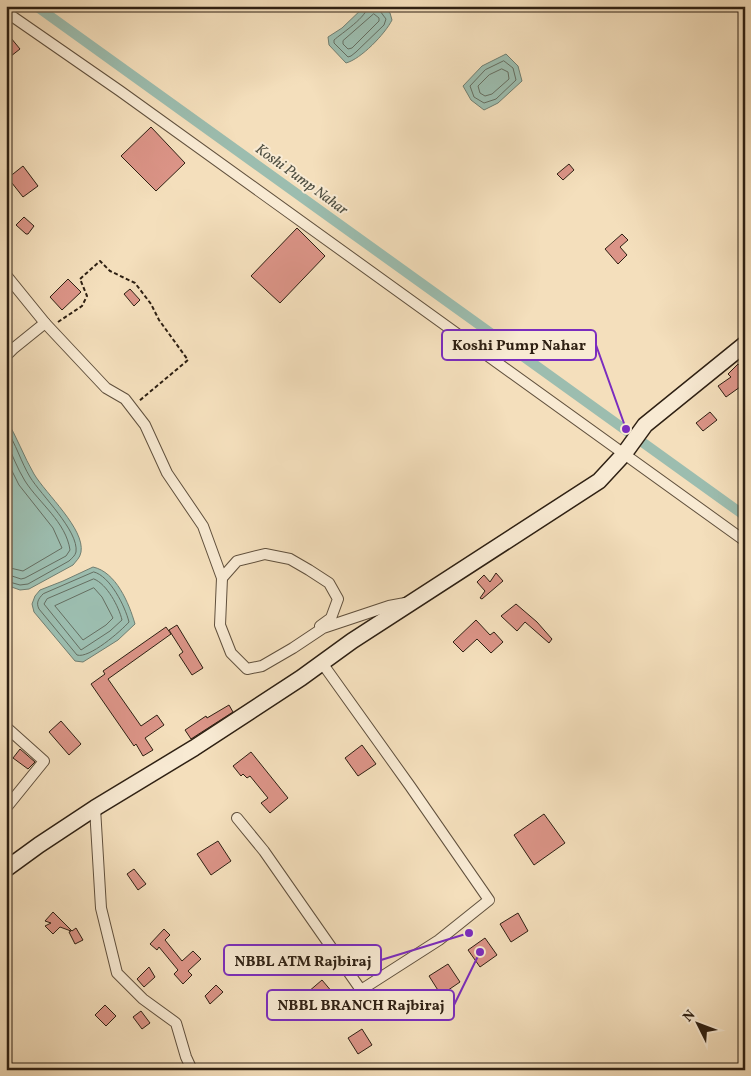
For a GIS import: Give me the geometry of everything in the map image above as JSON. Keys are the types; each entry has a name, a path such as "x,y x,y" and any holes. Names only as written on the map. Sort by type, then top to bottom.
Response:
{"street":[{"path":"6,12 128,97 745,541"},
{"path":"6,275 47,325 106,388 124,399 145,425 167,473 203,526 222,578 220,625 231,653 247,668 262,666 323,628 389,606 413,602"},
{"path":"6,356 14,348 47,325"},
{"path":"6,869 39,844 194,748 352,641 599,482 624,454 645,425 745,344"},
{"path":"222,578 237,561 265,554 290,560 329,583 338,599 331,618 293,648"},
{"path":"237,818 264,851 361,990 439,940 489,900 322,663"},
{"path":"6,727 44,761 6,808"},
{"path":"95,808 101,908 117,973 143,999 176,1023 192,1070"}],"path":[{"path":"47,325 67,318 82,306 87,296 80,279 100,261 110,271 135,284 152,304 159,320 188,360 131,408"}],"water":[{"path":"365,6 382,6 390,13 392,20 372,45 359,57 346,63 329,45 328,37 342,28"},
{"path":"506,54 518,66 522,81 498,103 484,110 471,100 463,86 482,66"},
{"path":"6,419 34,474 71,522 81,543 79,558 73,565 29,589 20,590 6,585"},
{"path":"93,567 101,570 115,582 125,598 135,624 118,640 83,662 75,661 34,612 32,604 40,590"}],"building":[{"path":"6,32 20,49 6,60"},
{"path":"151,127 185,163 156,191 121,156"},
{"path":"569,164 574,170 563,180 557,174"},
{"path":"23,166 38,186 23,197 8,178"},
{"path":"24,217 34,226 28,234 16,225"},
{"path":"297,228 325,256 280,303 251,276"},
{"path":"622,234 628,240 620,247 627,255 618,264 605,249"},
{"path":"68,279 81,292 62,310 50,297"},
{"path":"130,289 140,300 134,306 124,294"},
{"path":"745,361 745,393 740,387 726,397 718,386 731,377 728,374 738,364"},
{"path":"710,412 717,420 703,431 696,423"},
{"path":"496,573 503,581 482,599 480,598 485,591 477,582 484,575 490,582"},
{"path":"516,604 537,622 552,639 549,643 525,622 517,631 501,616"},
{"path":"476,620 490,635 494,632 503,642 491,653 477,639 463,652 453,642"},
{"path":"177,625 203,668 192,675 179,655 183,652 169,630"},
{"path":"166,627 171,634 108,679 141,726 157,715 164,725 145,738 153,750 143,756 91,684 105,674 103,671"},
{"path":"229,705 233,712 191,739 185,730 206,716 207,718"},
{"path":"61,721 81,744 69,755 49,732"},
{"path":"362,745 376,764 358,776 345,758"},
{"path":"20,749 35,762 28,769 13,758"},
{"path":"251,752 288,798 270,813 261,803 268,798 250,776 247,778 243,774 241,776 233,766"},
{"path":"544,814 565,843 534,865 514,835"},
{"path":"218,841 231,861 211,875 197,854"},
{"path":"134,869 146,884 138,890 127,874"},
{"path":"53,912 72,931 76,928 83,940 75,944 69,932 71,931 60,927 53,934 45,926 51,923 45,921"},
{"path":"518,913 528,931 511,942 500,924"},
{"path":"164,929 170,935 165,940 182,961 193,951 201,959 188,971 192,975 183,984 174,974 178,970 159,947 157,950 150,944"},
{"path":"485,938 497,955 480,967 468,950"},
{"path":"448,964 460,982 441,995 429,976"},
{"path":"149,967 155,977 144,987 137,979"},
{"path":"322,980 338,999 317,1017 301,998"},
{"path":"216,985 223,992 210,1004 205,996"},
{"path":"105,1005 116,1016 106,1026 95,1015"},
{"path":"141,1011 150,1023 142,1029 133,1017"},
{"path":"362,1029 372,1045 358,1054 348,1038"}],"waterway":[{"name":"Koshi Pump Nahar","path":"36,6 745,516"}],"place":[{"name":"Koshi Pump Nahar","path":"626,429"},
{"name":"NBBL ATM Rajbiraj","path":"469,933"},
{"name":"NBBL BRANCH Rajbiraj","path":"480,952"}]}
